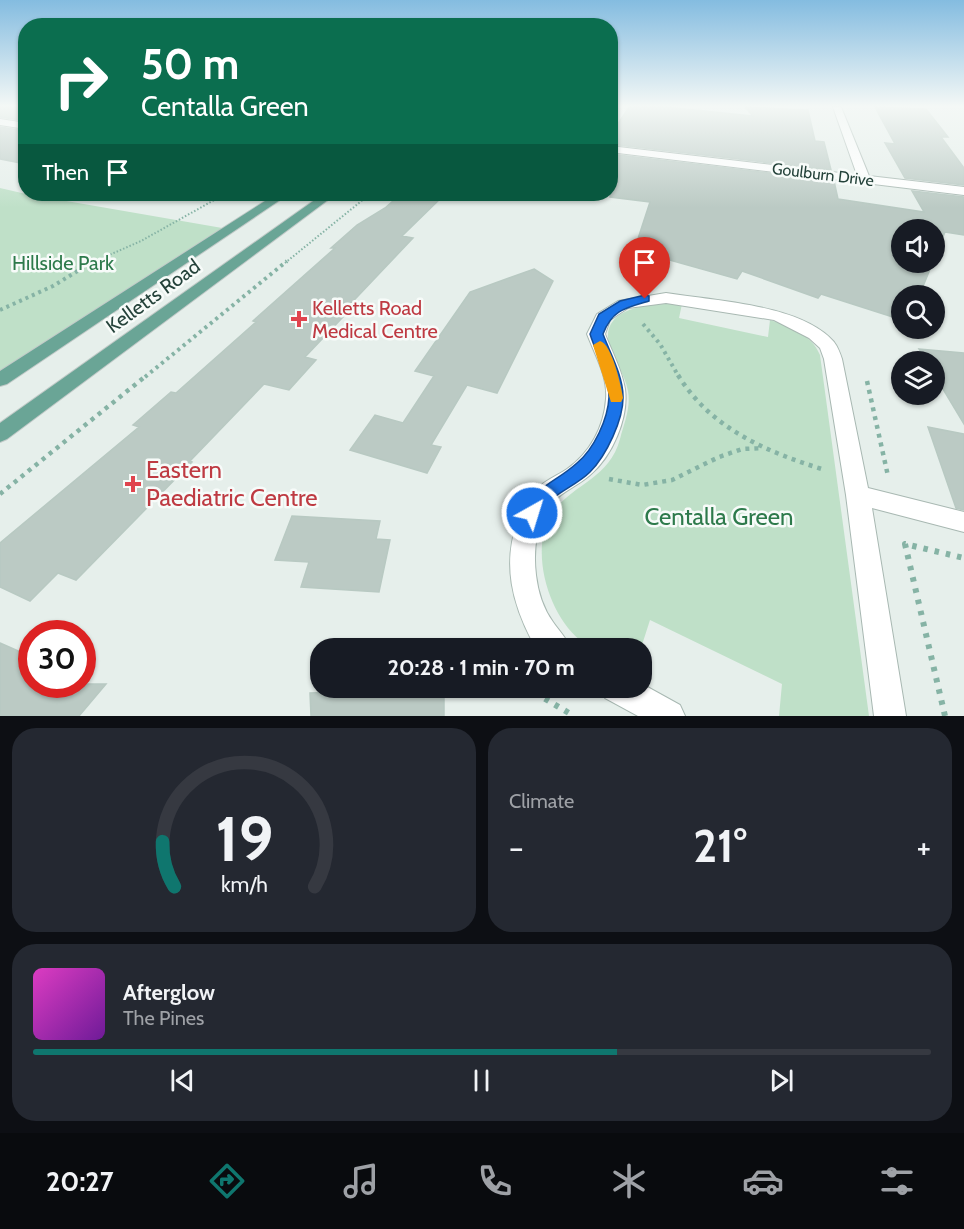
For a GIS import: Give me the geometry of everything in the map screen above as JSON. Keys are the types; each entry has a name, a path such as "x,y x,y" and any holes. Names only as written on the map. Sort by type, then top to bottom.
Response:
{"main road":[{"name":"Kelletts Road","path":"0,380 272,201"},
{"name":"Kelletts Road","path":"0,434 320,201"}],"street":[{"path":"850,140 864,179"},
{"name":"Goulburn Drive","path":"618,150 964,191"},
{"path":"549,638 539,625 523,587 525,533 532,513 544,495 578,473 591,460 607,433 616,397 613,380 596,334 603,317 624,304 666,297 777,316 815,334 828,346 833,359 858,495 890,716"},
{"path":"858,495 964,522"},
{"path":"636,698 669,716"}],"path":[{"path":"0,310 53,286 84,266 141,241 212,201"},
{"path":"0,494 361,201"},
{"path":"639,320 665,350 681,381 693,397 720,423 762,448 828,471"},
{"path":"606,477 613,481 642,485 672,480 719,457 742,449 762,448"},
{"path":"945,716 905,544 964,558"},
{"path":"544,698 574,716"}],"green space":[{"name":"Hillside Park","path":"0,188 18,192 18,201 66,201 228,229 0,380"},
{"name":"Centalla Green","path":"682,304 679,318 768,337 770,320 778,322 806,337 820,355 869,716 779,716 782,684 650,620 644,638 578,638 559,614 545,580 542,561 542,543 546,527 561,502 600,472 615,452 627,415 629,397 622,373 609,344 608,332 612,322 619,315 629,310 652,305"}],"building":[{"path":"0,140 18,140 18,162 0,159"},
{"path":"618,140 815,140 824,142 831,170 618,145"},
{"path":"893,140 944,140 964,168 964,185 905,178 885,143 895,144"},
{"path":"618,155 834,181 838,199 924,212 912,191 964,197 964,235 945,232 945,219 891,219 891,273 928,273 924,285 891,285 891,316 821,294 818,298 742,271 737,279 659,257 657,265 631,260 650,202 618,198"},
{"path":"393,201 438,201 402,236 413,238 340,315 344,316 305,357 316,360 289,390 264,384 190,461 192,462 76,580 58,573 30,601 0,587 0,543 139,427 133,425 171,392 176,393 256,322 253,321 335,248 331,248 357,225"},
{"path":"534,269 553,281 497,393 467,385 431,445 441,447 427,473 350,450 375,415 403,423 434,376 415,371 470,292"},
{"path":"945,351 964,353 964,424 945,392"},
{"path":"928,427 964,434 964,510 956,508"},
{"path":"292,516 380,521 376,539 390,540 379,592 301,587 309,562 275,560"},
{"path":"0,643 18,651 18,698 94,698 79,716 0,716"},
{"path":"96,684 106,684 96,696"},
{"path":"310,698 444,698 444,716 311,716"}],"slow traffic":[{"path":"600,345 613,380 616,398"}],"place":[{"name":"Kelletts Road Medical Centre","path":"299,319"},
{"name":"Eastern Paediatric Centre","path":"133,484"}],"route":[{"path":"532,513 544,495 585,467 607,433 616,397 613,380 596,334 603,317 624,304 645,299"}]}
